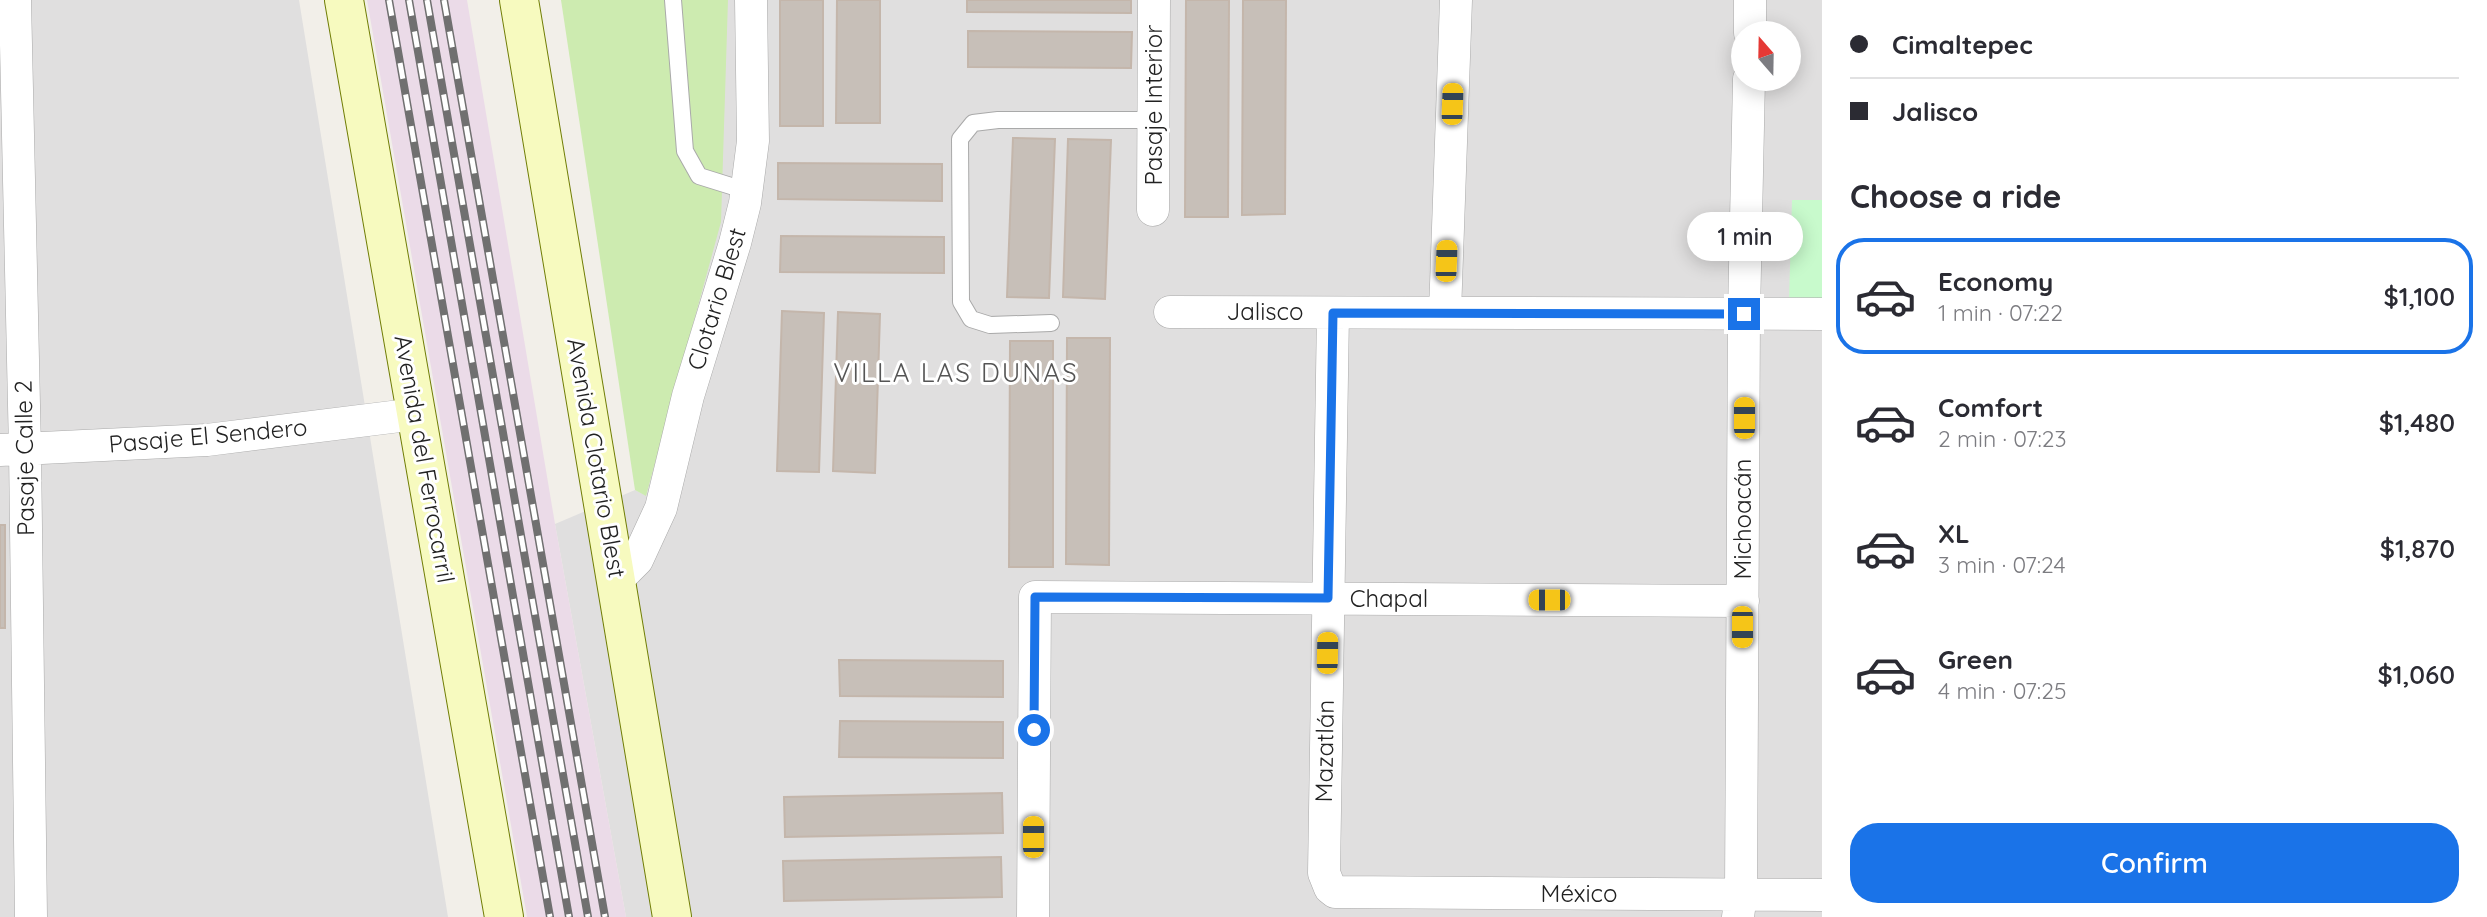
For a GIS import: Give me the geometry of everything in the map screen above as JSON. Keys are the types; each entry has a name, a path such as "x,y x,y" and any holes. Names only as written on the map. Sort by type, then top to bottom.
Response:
{"street":[{"name":"Pasaje Calle 2","path":"15,0 12,450 31,917"},
{"name":"Avenida del Ferrocarril","path":"344,0 505,917"},
{"name":"Avenida Clotario Blest","path":"519,0 672,917"},
{"name":"Clotario Blest","path":"617,581 637,560 661,508 688,396 735,243 747,191 753,141 751,0"},
{"name":"Pasaje Interior","path":"1153,210 1154,0"},
{"path":"1445,313 1456,0"},
{"path":"1750,0 1750,21"},
{"name":"Michoacán","path":"1739,906 1749,91"},
{"name":"Jalisco","path":"1170,312 1822,314"},
{"name":"Mazatlán","path":"1333,313 1324,873 1330,888 1335,892"},
{"name":"Pasaje El Sendero","path":"12,450 206,440 416,414"},
{"name":"Chapal","path":"1033,917 1035,597 1743,601"},
{"name":"México","path":"1335,892 1444,905 1739,906 1822,895"}],"lane":[{"path":"673,0 685,151 699,176 747,191"},
{"path":"1051,323 990,325 971,319 961,302 960,139 973,124 998,120 1155,120"}],"shaded area":[{"path":"0,0 299,0 448,917 0,917"},
{"path":"367,0 467,0 555,524 626,917 527,917"},
{"path":"706,0 1822,0 1822,917 626,917 555,524 635,490 645,495"}],"green space":[{"path":"561,0 728,0 721,222 646,496 635,490"},
{"path":"1792,200 1822,200 1822,300 1789,300"}],"building":[{"path":"780,0 823,0 823,126 780,126"},
{"path":"837,0 880,0 880,123 836,123"},
{"path":"967,0 1131,0 1131,13 967,12"},
{"path":"1186,0 1229,0 1228,217 1185,217"},
{"path":"1243,0 1286,0 1285,214 1242,215"},
{"path":"968,31 1132,32 1131,68 968,67"},
{"path":"1013,138 1055,139 1049,298 1007,297"},
{"path":"1068,139 1111,140 1105,299 1063,297"},
{"path":"778,163 942,164 942,201 778,199"},
{"path":"781,236 944,237 944,273 780,272"},
{"path":"782,311 824,313 819,472 777,471"},
{"path":"838,312 880,314 875,473 833,471"},
{"path":"1067,338 1110,338 1109,565 1066,564"},
{"path":"1010,341 1053,341 1053,567 1009,567"},
{"path":"0,525 5,525 5,628 0,628"},
{"path":"839,660 1003,661 1003,697 840,696"},
{"path":"840,721 1003,722 1003,758 839,757"},
{"path":"1002,793 1003,833 785,837 784,797"},
{"path":"1001,857 1002,897 784,901 783,861"}],"railway":[{"path":"389,0 550,917"},
{"path":"409,0 569,917"},
{"path":"427,0 588,917"},
{"path":"444,0 605,917"}],"district":[{"name":"VILLA LAS DUNAS","path":"956,373"}],"route":[{"path":"1034,730 1035,597 1328,598 1333,313 1744,314"}]}
